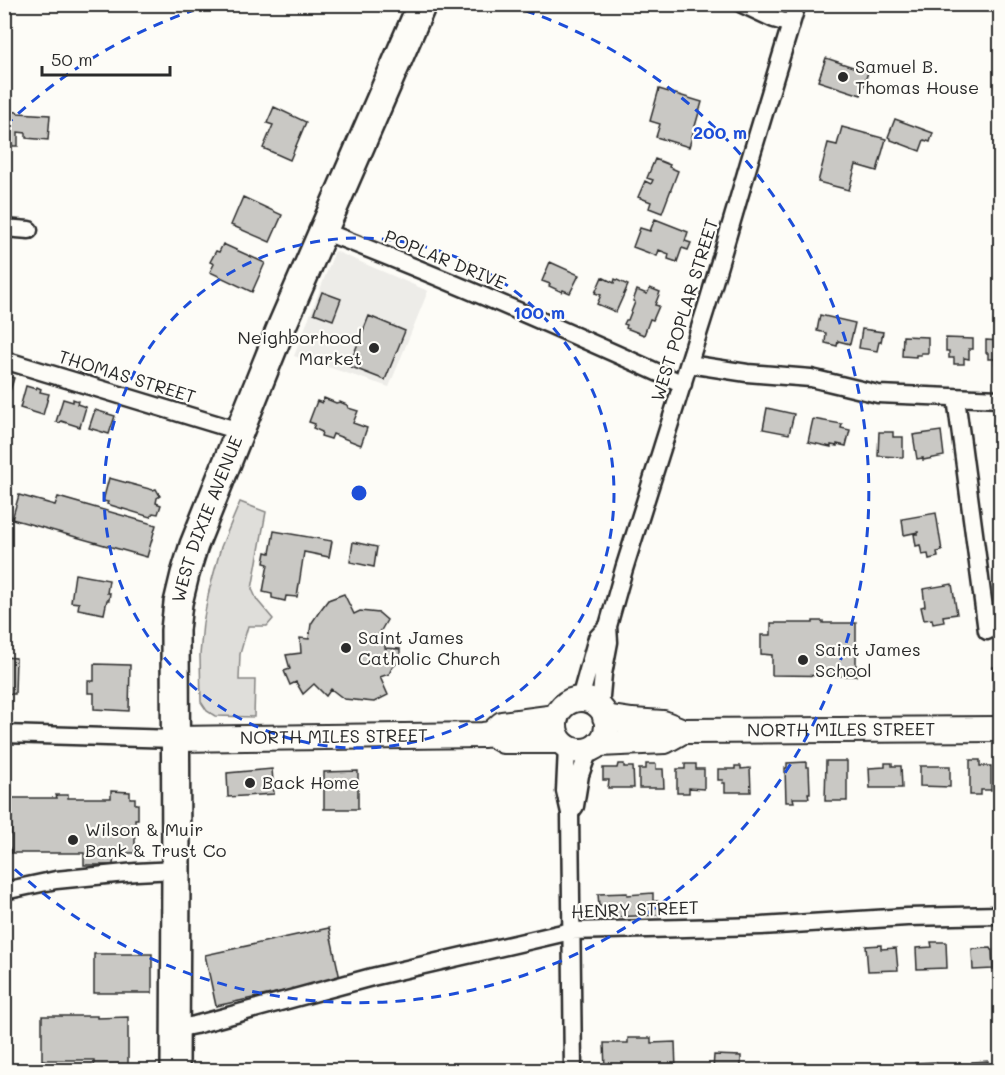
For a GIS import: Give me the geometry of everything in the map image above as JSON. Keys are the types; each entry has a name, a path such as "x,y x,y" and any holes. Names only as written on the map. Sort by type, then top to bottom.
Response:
{"main road":[{"name":"WEST DIXIE AVENUE","path":"175,1071 177,870 174,651 178,603 194,545 239,431 281,328 422,4"},
{"path":"572,700 595,708 607,725 606,734 574,740 559,710 572,700"},
{"name":"NORTH MILES STREET","path":"595,708 632,721 663,723 683,731 1000,729"},
{"name":"NORTH MILES STREET","path":"176,739 428,737 492,734 503,741 665,741 683,731"}],"street":[{"path":"742,4 791,24"},
{"name":"WEST POPLAR STREET","path":"595,708 597,638 608,626 710,299 748,163 797,4"},
{"path":"4,228 29,230"},
{"name":"POPLAR DRIVE","path":"323,231 470,290 606,348 683,384"},
{"name":"THOMAS STREET","path":"4,360 239,431"},
{"path":"689,364 747,373 811,378 878,394 1000,399"},
{"path":"956,398 987,631"},
{"path":"4,734 176,739"},
{"path":"573,1071 570,813 576,806 580,774 574,740"},
{"path":"4,891 56,880 177,870"},
{"name":"HENRY STREET","path":"175,1029 372,977 571,931 761,926 907,917 1000,915"}],"shaded area":[{"path":"335,251 428,291 389,387 294,356"},
{"path":"240,502 266,512 252,589 257,600 273,619 267,626 248,626 240,654 239,680 255,680 254,717 215,716 207,711 201,702 200,655 203,623 221,547"}],"building":[{"name":"Samuel B. Thomas House","path":"826,58 868,72 861,95 818,81"},
{"path":"659,89 702,102 689,147 656,137 660,124 650,121"},
{"path":"274,107 306,122 290,160 263,148 273,125 267,123"},
{"path":"9,111 50,115 48,140 26,138 26,133 18,132 18,146 4,146 4,113"},
{"path":"895,119 933,133 930,142 924,140 920,151 891,140 888,137"},
{"path":"842,127 886,139 877,171 856,165 849,190 818,182 828,143 837,145"},
{"path":"655,159 678,171 662,213 649,208 651,202 638,197 645,181 651,184 653,180 647,178"},
{"path":"243,197 282,215 270,242 231,225"},
{"path":"655,219 688,232 685,241 691,243 688,250 682,248 677,262 668,259 669,254 659,250 657,256 633,247 640,228 650,231"},
{"path":"223,244 265,263 252,292 210,272 214,264 210,262"},
{"path":"550,262 579,275 570,293 563,290 562,292 542,281"},
{"path":"602,277 614,283 615,279 628,285 616,312 597,304 601,295 595,293"},
{"path":"650,288 660,292 655,305 659,306 653,320 650,319 644,335 626,328 627,325 624,324 635,302 633,301 637,290 647,294"},
{"path":"322,292 341,299 333,320 314,313"},
{"path":"820,315 855,323 850,344 838,341 837,346 825,343 826,333 817,331"},
{"path":"369,316 405,331 385,380 349,366"},
{"path":"862,329 883,332 877,351 859,348"},
{"path":"903,336 928,337 928,353 921,353 916,357 902,356"},
{"path":"946,338 973,339 973,349 969,349 969,359 964,358 964,364 954,364 954,358 949,358 949,351 946,351"},
{"path":"986,340 1000,341 1000,365 995,364 995,359 988,359"},
{"path":"4,375 14,378 5,407 4,407"},
{"path":"26,386 36,389 37,387 41,389 40,392 49,394 43,415 20,408"},
{"path":"324,398 336,403 340,402 358,411 353,423 367,428 361,445 333,434 331,439 321,436 322,432 313,428 315,424 309,422 317,401 322,403"},
{"path":"63,399 73,402 73,399 78,401 77,404 86,407 80,427 61,421 56,422"},
{"path":"767,408 794,414 789,434 763,429"},
{"path":"95,410 115,416 109,434 89,428"},
{"path":"813,419 842,424 841,428 850,430 846,446 837,444 831,447 808,442"},
{"path":"941,431 944,456 917,459 913,435"},
{"path":"879,432 893,432 893,437 903,437 903,457 878,456"},
{"path":"109,478 156,489 160,496 156,503 161,505 158,514 153,513 150,517 107,504 108,502 103,501"},
{"path":"19,495 55,505 58,497 156,525 147,557 12,519"},
{"path":"936,513 942,551 937,552 938,557 929,559 928,554 922,555 920,545 916,546 914,534 918,532 904,535 902,519"},
{"path":"274,531 332,541 329,557 304,552 297,597 286,596 285,601 272,598 272,594 263,592 268,564 264,563 266,552 270,553"},
{"path":"353,542 377,547 374,567 350,562"},
{"path":"75,574 109,580 107,593 110,593 109,600 107,600 104,614 78,609 79,603 71,602"},
{"path":"952,584 957,614 943,616 944,622 933,624 932,619 924,620 921,607 925,606 923,589"},
{"name":"Saint James Catholic Church","path":"344,594 354,614 360,611 379,613 387,620 379,634 385,648 400,649 400,660 389,674 380,677 388,695 374,702 344,699 331,689 326,696 314,684 303,694 296,682 290,685 284,671 290,669 286,655 301,653 300,638 309,639 311,624 328,600"},
{"path":"813,621 856,623 856,676 772,675 772,655 761,654 761,635 771,635 771,623 813,623"},
{"path":"4,657 16,658 15,694 4,694"},
{"path":"94,664 130,665 129,711 94,709 94,693 88,693 88,681 94,681"},
{"path":"993,667 1000,667 1000,690 993,690"},
{"path":"970,760 980,760 980,766 991,766 991,790 981,790 981,795 970,795"},
{"path":"826,761 847,761 847,801 825,801"},
{"path":"806,762 806,767 809,767 809,798 793,798 794,802 786,802 785,768 787,768 787,763"},
{"path":"885,763 901,766 902,788 870,788 869,768 885,767"},
{"path":"618,764 633,767 634,788 608,788 609,780 603,780 603,768 617,768"},
{"path":"646,764 656,764 656,769 663,769 664,788 639,788 639,769 646,769"},
{"path":"685,764 696,764 696,769 704,769 704,789 689,788 689,793 677,793 677,769 685,769"},
{"path":"735,766 741,766 741,769 750,768 751,792 725,792 725,783 722,783 723,780 718,780 718,769 735,769"},
{"path":"920,766 950,766 950,787 920,786"},
{"name":"Back Home","path":"272,769 274,794 228,797 227,773"},
{"path":"358,771 358,809 324,809 324,772"},
{"name":"Wilson & Muir Bank & Trust Co","path":"111,791 130,792 130,798 135,798 135,804 138,804 138,819 135,819 135,853 114,853 113,865 84,865 84,853 11,853 11,828 7,828 7,798 57,798 56,795 68,795 68,798 111,798"},
{"path":"627,893 627,895 653,893 653,901 658,901 659,915 612,917 611,906 599,906 598,894"},
{"path":"329,928 340,979 216,1006 205,955"},
{"path":"931,942 946,942 947,968 917,969 916,948 932,947"},
{"path":"881,945 881,949 896,948 898,970 868,971 866,946"},
{"path":"990,948 993,969 973,970 972,949"},
{"path":"94,954 152,954 152,993 94,993"},
{"path":"42,1016 128,1017 128,1070 94,1070 94,1060 42,1060"},
{"path":"628,1038 651,1038 651,1043 675,1042 676,1070 605,1070 604,1043 628,1043"},
{"path":"714,1055 741,1056 741,1070 713,1070"},
{"path":"988,1061 988,1065 992,1065 993,1070 972,1070 972,1062"},
{"path":"936,1062 936,1070 909,1070 915,1069 915,1063"},
{"path":"306,1066 326,1066 326,1070 306,1070"},
{"path":"857,1066 885,1066 885,1070 857,1070"},
{"path":"784,1067 813,1067 813,1070 784,1070"}],"place":[{"name":"Samuel B. Thomas House","path":"843,77"},
{"name":"Neighborhood Market","path":"374,348"},
{"name":"Saint James Catholic Church","path":"346,648"},
{"name":"Saint James School","path":"803,660"},
{"name":"Back Home","path":"250,783"},
{"name":"Wilson & Muir Bank & Trust Co","path":"73,840"}]}
